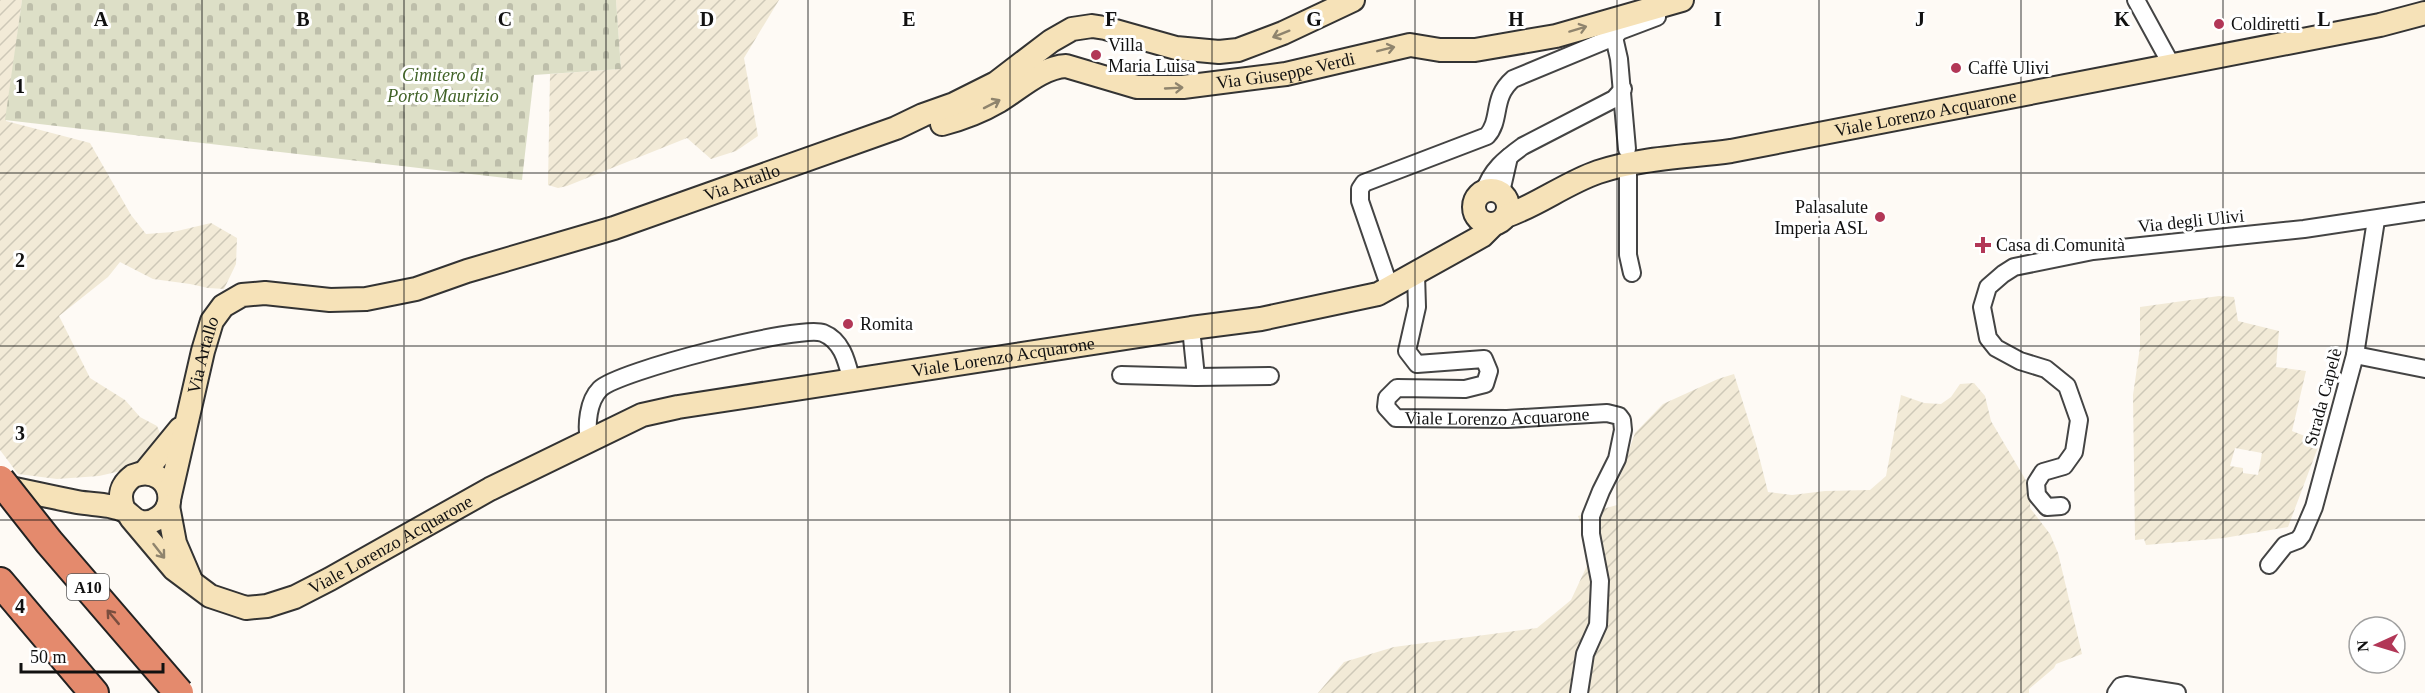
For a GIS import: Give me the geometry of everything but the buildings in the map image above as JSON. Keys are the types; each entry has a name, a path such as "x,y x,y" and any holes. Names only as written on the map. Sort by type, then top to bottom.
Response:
{"highway":[{"name":"A10","path":"0,480 49,542 179,693"},
{"path":"0,582 94,693"}],"street":[{"name":"Via Artallo","path":"0,486 128,514 142,522 153,521 162,516 169,500 212,321 223,306 242,295 265,293 330,300 366,299 416,289 478,268 614,228 896,128 954,104 986,88 1020,66 1061,34 1072,29 1092,26 1105,28 1176,48 1219,52 1238,50 1283,33 1353,0"},
{"name":"Via Giuseppe Verdi","path":"896,128 945,124 990,106 1029,81 1058,67 1066,66 1137,87 1183,87 1286,74 1396,46 1475,50 1556,36 1682,0"},
{"path":"1390,288 1360,201 1360,189 1364,183 1487,136 1492,131 1502,91 1513,79 1614,37 1620,31 1683,8 1692,0"},
{"path":"2136,0 2171,64"},
{"name":"Viale Lorenzo Acquarone","path":"128,514 174,569 210,596 246,608 267,606 295,597 389,547 489,489 642,415 1191,328 1261,319 1317,308 1378,294 1416,274 1461,248 1494,206 1526,209 1536,201 1627,157 1731,151 2380,25 2425,13"},
{"path":"1614,37 1623,89 1627,157 1628,255 1632,273"},
{"path":"1494,206 1509,156 1523,146 1614,99 1623,89"},
{"name":"Via degli Ulivi","path":"2061,506 2047,507 2037,495 2036,483 2043,472 2064,466 2074,452 2079,420 2067,386 2046,369 2020,361 1996,348 1988,338 1982,307 1988,287 2002,274 2014,267 2093,251 2376,220 2425,211"},
{"name":"Strada Capelè","path":"2269,565 2285,545 2298,540 2314,507 2355,355 2376,220"},
{"name":"Viale Lorenzo Acquarone","path":"1416,274 1417,308 1407,351 1417,364 1484,359 1489,371 1485,384 1465,389 1397,388 1387,398 1386,407 1396,418 1507,419 1607,413 1618,416 1622,420 1623,430 1617,459 1592,516 1591,534 1600,581 1600,605 1598,625 1585,654 1579,693"},
{"path":"1191,328 1196,377"},
{"path":"589,441 588,419 594,398 600,388 625,375 712,350 801,333 821,332 834,339 847,359 852,382"},
{"path":"2355,355 2425,369"},
{"path":"1121,375 1270,376"},
{"name":"Via Artallo","path":"78,502 122,488 134,476 144,473 187,421"},
{"path":"144,473 158,477 168,487 175,543 190,580"},
{"path":"122,488 120,495 128,514"},
{"path":"2116,693 2121,686 2126,685 2177,693"}],"shaded area":[{"path":"0,0 22,0 6,121 90,143 131,215 146,234 173,232 211,223 237,238 236,264 224,289 153,279 120,262 108,277 59,316 90,378 125,400 140,417 157,426 163,440 156,454 125,470 99,476 57,479 18,474 0,450"},
{"path":"616,0 779,0 744,58 758,136 736,151 711,159 687,138 567,186 558,188 548,185 550,74 621,69"},
{"path":"2219,296 2234,297 2238,321 2279,331 2276,367 2306,371 2292,431 2320,442 2288,527 2224,538 2146,545 2144,539 2135,540 2133,395 2140,347 2140,307","holes":["2235,448 2262,453 2258,475 2243,473 2243,468 2230,466"]},
{"path":"1734,374 1768,492 1792,495 1825,491 1870,490 1886,476 1901,395 1924,403 1941,404 1951,397 1960,384 1974,383 1985,396 1991,421 2031,489 2030,508 2050,534 2058,553 2082,654 2056,664 2029,689 2029,693 1318,693 1344,662 1394,647 1537,628 1571,600 1592,555 1578,516 1617,505 1616,488 1635,433 1663,404"}],"green space":[{"name":"Cimitero di Porto Maurizio","path":"22,0 616,0 621,69 534,75 522,180 5,120"}],"place":[{"name":"Coldiretti","path":"2219,24"},
{"name":"Villa Maria Luisa","path":"1096,55"},
{"name":"Caffè Ulivi","path":"1956,68"},
{"name":"Palasalute Imperia ASL","path":"1880,217"},
{"name":"Casa di Comunità","path":"1983,245"},
{"name":"Romita","path":"848,324"}]}
